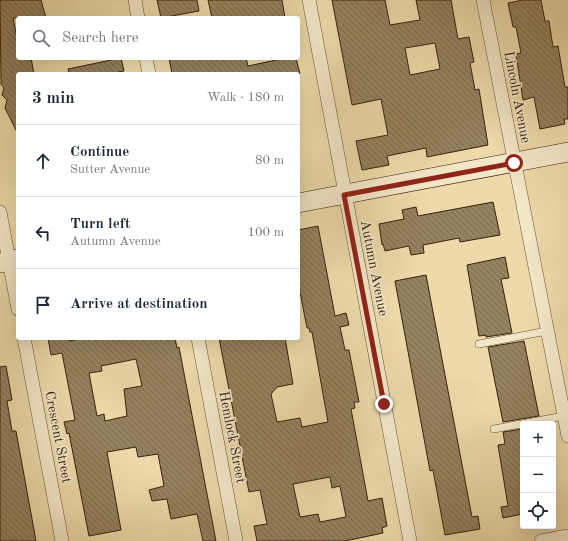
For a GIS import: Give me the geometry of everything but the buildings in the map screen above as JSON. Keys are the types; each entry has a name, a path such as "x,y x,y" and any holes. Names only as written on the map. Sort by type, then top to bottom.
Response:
{"street":[{"path":"135,0 138,16"},
{"name":"Autumn Avenue","path":"309,0 344,195 410,541"},
{"name":"Lincoln Avenue","path":"483,0 568,436"},
{"path":"146,60 149,72"},
{"path":"300,204 568,152"},
{"path":"0,212 16,298"},
{"name":"Crescent Street","path":"24,340 62,541"},
{"name":"Hemlock Street","path":"198,340 236,541"},
{"path":"541,541 568,536"}],"lane":[{"path":"479,344 547,331"},
{"path":"494,429 564,416"}],"route":[{"path":"384,404 344,195 514,163"}]}
